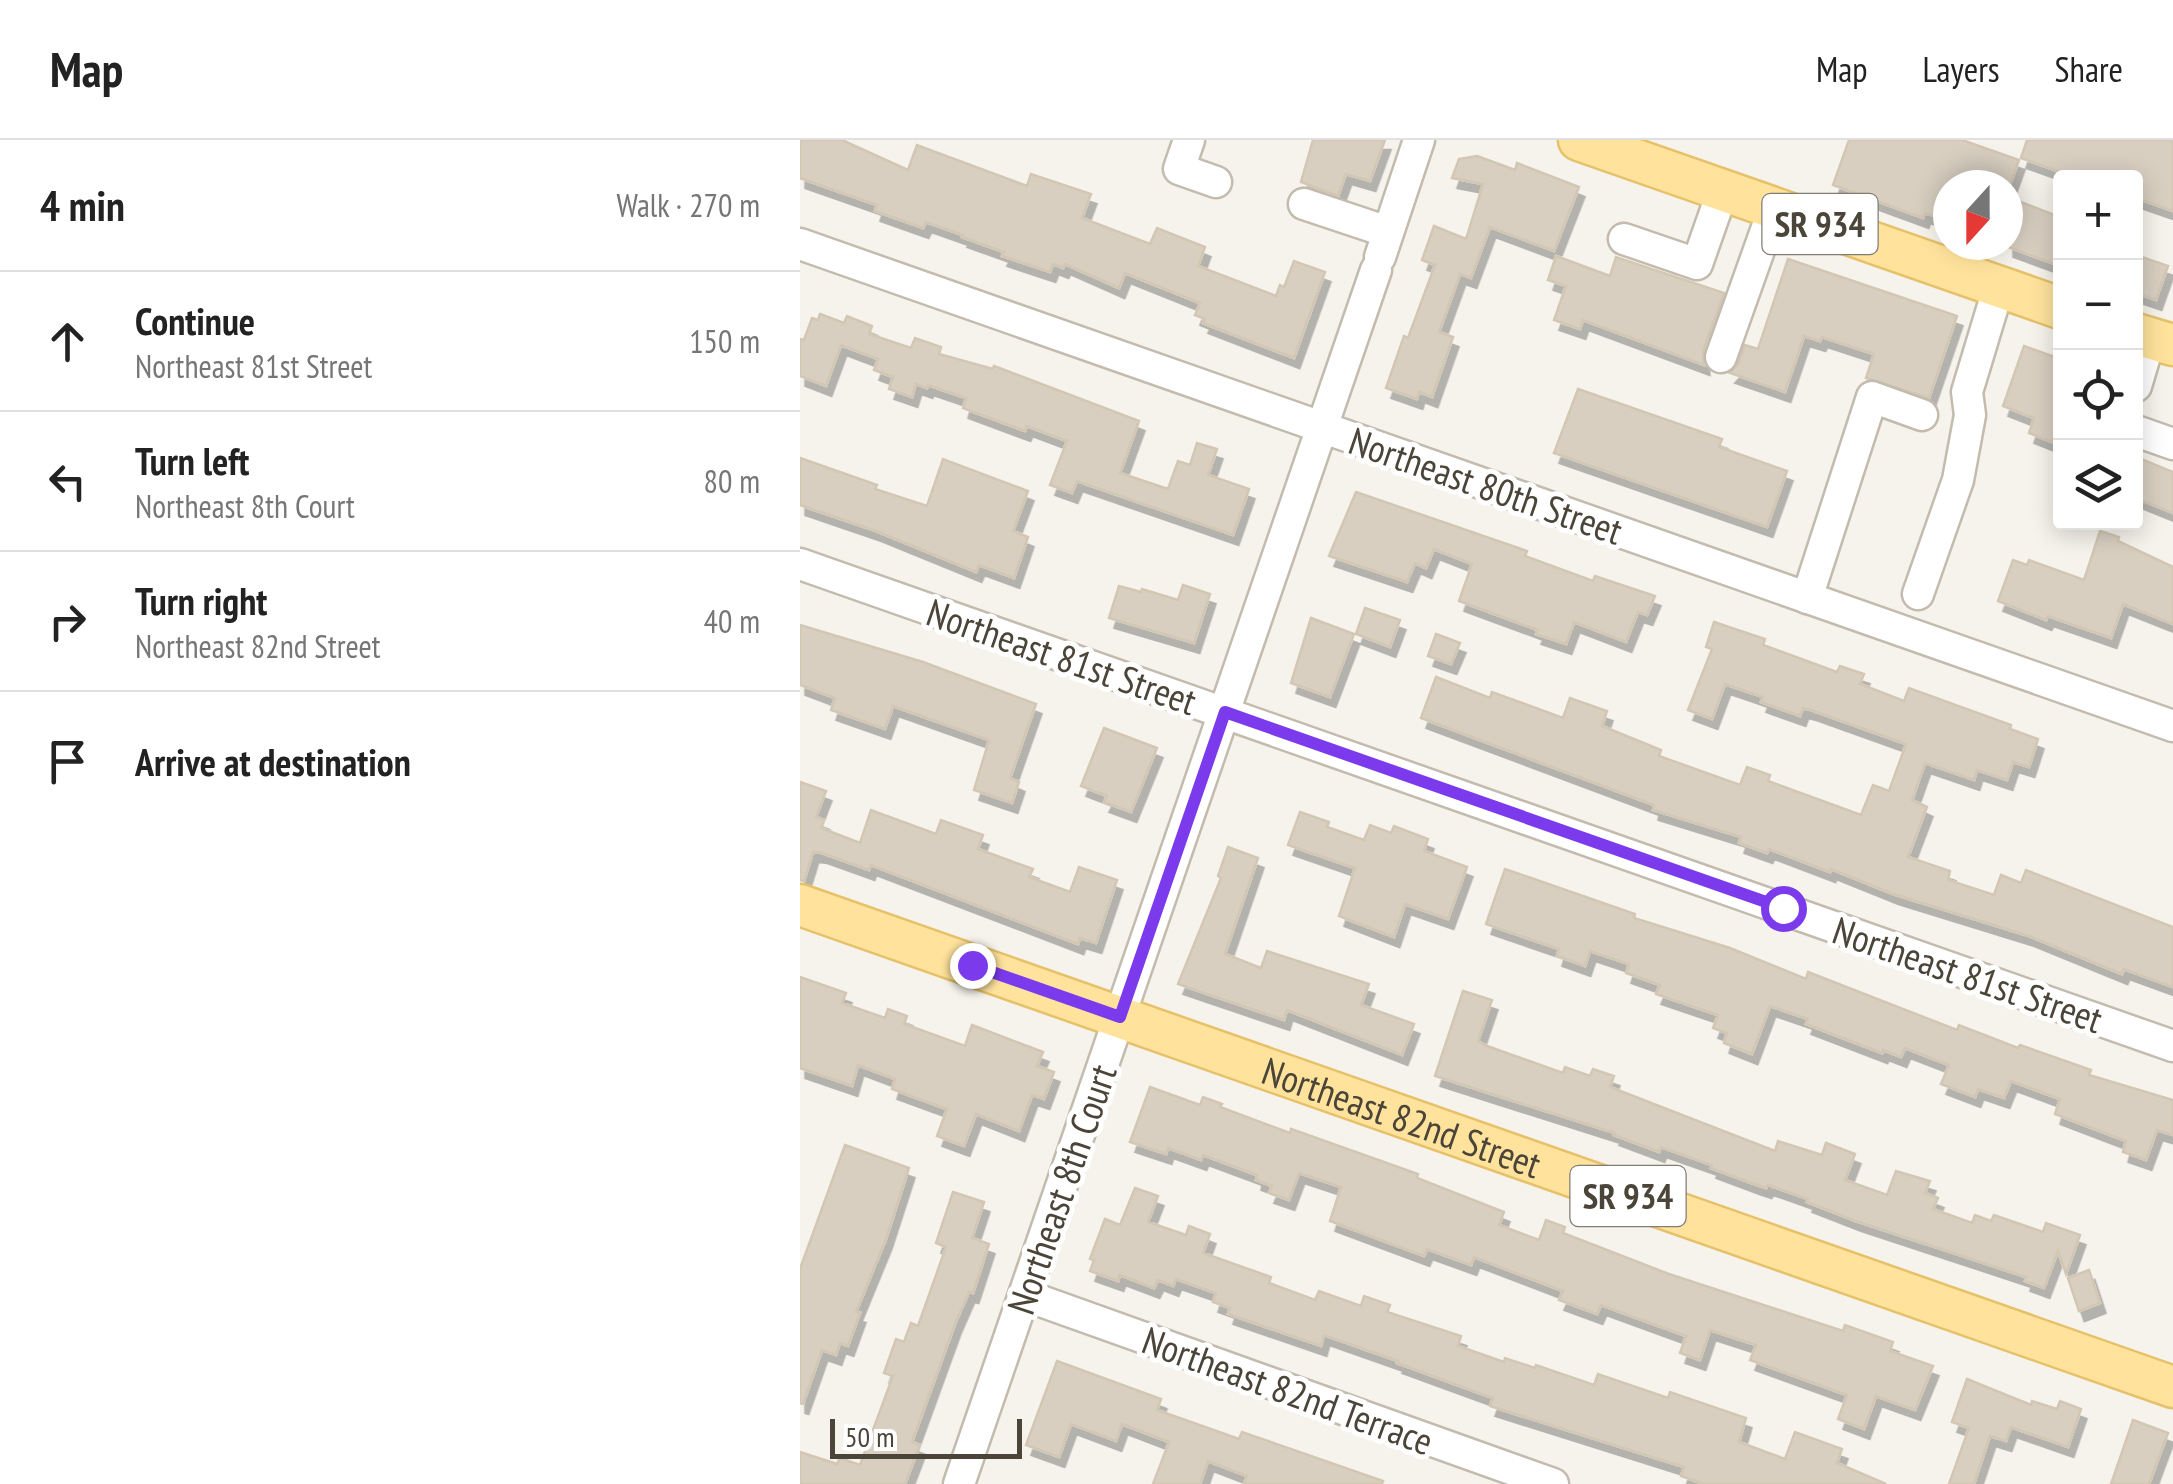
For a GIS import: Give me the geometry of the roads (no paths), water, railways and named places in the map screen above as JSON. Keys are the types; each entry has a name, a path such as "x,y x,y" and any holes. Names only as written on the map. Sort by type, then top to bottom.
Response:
{"main road":[{"name":"SR 934","path":"1599,143 2053,305"},
{"name":"Northeast 82nd Street","path":"800,905 2173,1387"}],"street":[{"path":"1189,140 1179,169 1216,182"},
{"name":"Northeast 8th Court","path":"959,1484 1419,140"},
{"path":"1624,239 1698,264 1723,190"},
{"path":"1304,204 1381,253"},
{"path":"1721,357 1774,208"},
{"name":"Northeast 80th Street","path":"800,244 2173,726"},
{"path":"1918,594 1958,480 1970,415 1967,392 1999,286"},
{"path":"2143,372 2158,343"},
{"path":"1807,598 1872,397 1922,414"},
{"path":"2143,434 2173,444"},
{"name":"Northeast 81st Street","path":"800,564 2173,1046"},
{"name":"Northeast 82nd Terrace","path":"1024,1295 1553,1484"}]}
